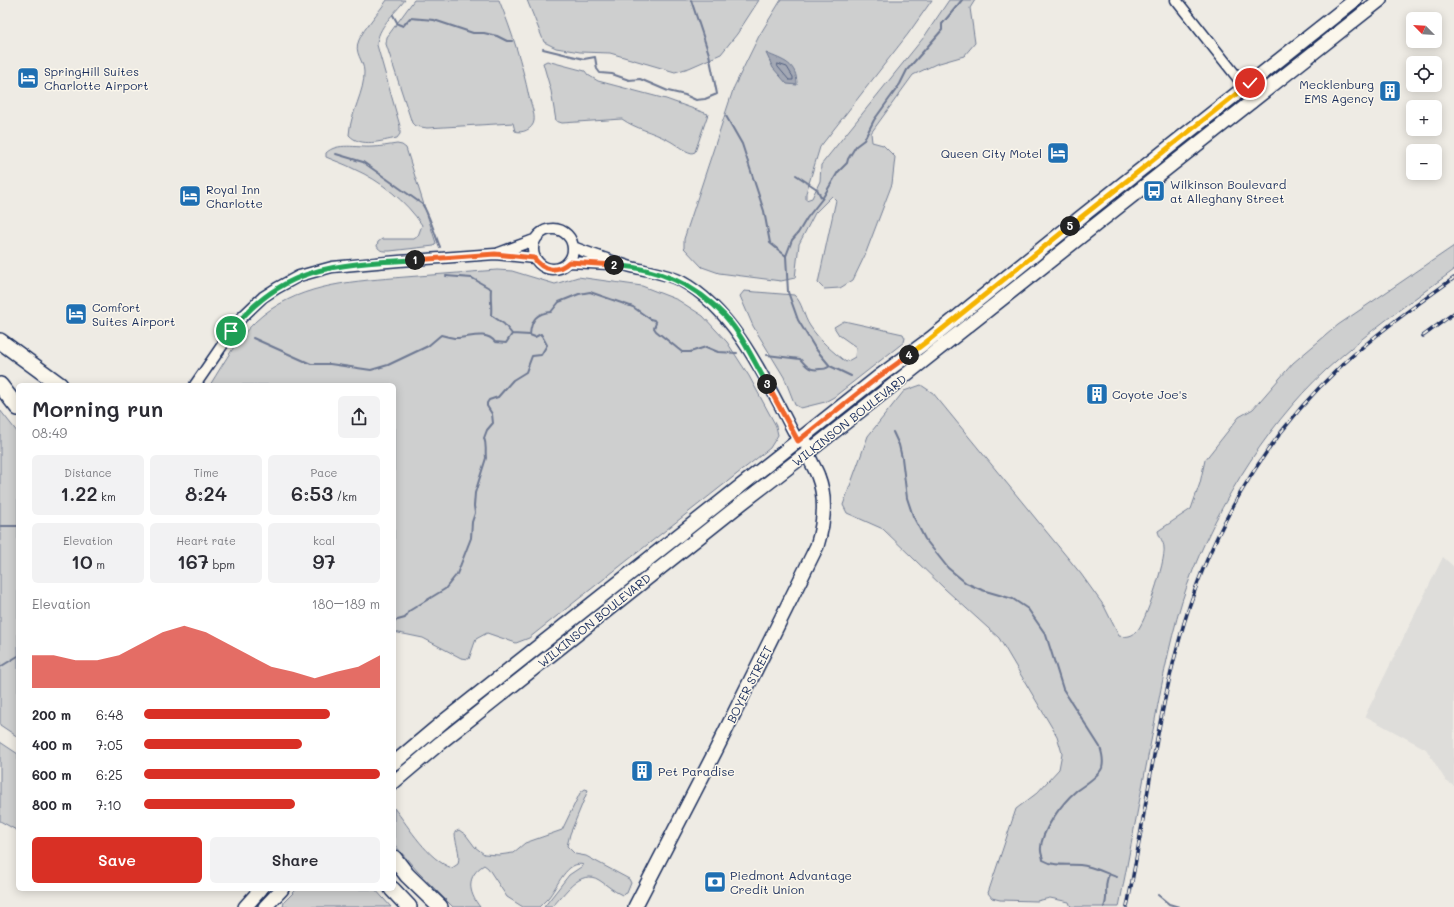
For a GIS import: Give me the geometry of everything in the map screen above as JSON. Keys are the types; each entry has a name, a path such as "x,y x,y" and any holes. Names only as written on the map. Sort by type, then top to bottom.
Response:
{"highway":[{"path":"0,341 57,383"},
{"path":"0,385 16,405"},
{"path":"396,861 407,875 440,907"},
{"path":"394,891 409,907"}],"main road":[{"name":"WILKINSON BOULEVARD","path":"396,761 435,728 877,378 930,339 1081,217 1355,0"},
{"name":"WILKINSON BOULEVARD","path":"396,780 440,743 742,503 807,454 1090,229 1252,103 1380,0"},
{"path":"807,454 808,445 825,428 860,402 877,378"},
{"path":"742,503 798,450 798,441"},
{"name":"BOYER STREET","path":"635,907 817,546 822,529 824,502 819,478 807,454"},
{"path":"647,560 656,572"},
{"path":"245,907 259,891"},
{"path":"265,907 280,891"}],"street":[{"path":"1176,0 1245,87 1252,103"},
{"path":"495,254 534,240 540,233 552,228 561,230 567,234 573,247 569,262"},
{"path":"534,240 532,252 534,258 542,267 547,269 559,268 569,262 628,266"},
{"path":"573,247 628,266 680,281 705,298 725,317 750,353 798,441"},
{"path":"196,383 231,331 249,309 263,297 299,276 332,267 495,254 534,258"}],"shaded area":[{"path":"387,0 405,0 383,27 377,45 400,126 400,134 397,138 378,142 359,141 349,135 352,119 364,79 364,68 358,53 357,45 364,30"},
{"path":"414,0 499,0 523,72 534,118 532,126 527,130 518,132 515,131 513,123 427,128 415,126 412,123 386,44 387,37"},
{"path":"527,0 759,0 737,34 721,54 689,68 675,72 610,53 580,52 556,48 544,42"},
{"path":"781,0 932,0 908,34 820,147 806,193 806,200 812,198 820,181 821,165 924,37 949,0 975,0 970,8 975,43 964,56 936,64 913,75 871,133 872,142 883,145 895,157 892,184 865,255 853,280 840,288 824,289 818,283 836,200 832,196 815,213 799,244 795,278 781,281 719,273 702,267 684,248 684,239 734,87 759,36"},
{"path":"547,61 585,71 588,75 598,81 666,99 708,114 695,152 692,153 686,151 656,134 622,119 562,123 556,121 551,91 543,63"},
{"path":"397,144 406,148 436,243 434,246 390,251 382,251 379,249 377,246 378,242 382,239 414,239 418,236 422,225 401,200 374,179 326,157 326,153 341,147 375,147"},
{"path":"1454,246 1454,270 1388,318 1357,343 1326,370 1303,393 1260,447 1222,508 1193,570 1182,601 1161,688 1119,907 1071,907 1069,902 1050,898 1037,901 1000,900 992,898 988,893 1016,809 1037,793 1059,769 1062,753 1057,736 999,638 945,589 883,529 847,513 843,505 868,436 904,391 921,385 933,393 1081,574 1104,606 1119,636 1130,636 1140,627 1149,606 1162,565 1164,548 1158,531 1191,509 1200,483 1205,460 1239,417 1253,409 1293,363 1338,325"},
{"path":"497,270 512,271 555,284 578,277 642,286 678,300 703,316 727,342 749,376 776,426 778,435 770,448 529,638 516,643 487,633 476,639 469,659 461,658 423,638 396,632 396,383 211,383 247,330 263,315 279,304 313,290 349,282"},
{"path":"744,291 794,295 814,331 826,346 846,362 855,357 856,347 839,335 834,327 844,321 903,334 905,338 904,342 834,397 825,402 801,408 795,405 784,377 753,326 740,296"},
{"path":"0,410 16,430 16,736 0,725"},
{"path":"1443,557 1454,567 1454,786 1446,781 1426,749 1365,716"},
{"path":"0,742 16,753 16,830 0,821"},
{"path":"585,789 588,790 570,834 567,846 575,854 586,856 629,879 631,883 627,893 622,895 599,880 592,877 585,877 573,884 552,907 544,907 569,875 584,865 578,864 572,866 568,870 548,898 539,907 523,907 507,897 488,868 484,865 474,874 471,884 473,896 480,907 453,907 418,872 396,846 396,811 427,851 443,864 452,868 458,864 459,859 455,832 459,830 466,835 475,847 484,854 499,855 513,853 525,843 562,830 580,793"},
{"path":"295,891 377,891 391,907 283,907 284,902"}],"water":[{"path":"766,53 784,61 792,67 795,72 797,85 787,84 773,68"}],"waterway":[{"path":"543,49 584,59 595,57 597,69 600,73 612,74 629,80 640,79 668,91 685,95 696,100 705,99 717,94 709,54 691,0"},
{"path":"786,256 792,240 822,199 838,172 847,163 856,146 864,140 874,120 900,84 907,70 942,30 942,24 962,0"},
{"path":"393,15 398,24 403,26 410,18 434,20 473,33 484,33 497,36 507,41 512,41"},
{"path":"726,116 742,144 764,211 770,243 786,256 788,292 798,320 815,348 830,366 851,376"},
{"path":"336,154 363,162 422,204 425,208 440,247"},
{"path":"796,175 817,189 822,199"},
{"path":"446,276 472,278 491,289 491,315 504,324 512,334"},
{"path":"530,335 533,321 538,315 551,312 559,302 579,294 590,292 633,307 650,319 654,320 656,323 654,328 656,331 682,352 690,352 706,347 718,352 737,353"},
{"path":"253,338 311,364 330,364 371,370 388,365 428,346 441,335 456,338 482,335 491,338 495,342 506,343 512,334"},
{"path":"396,620 405,618 409,611 445,589 457,574 471,538 472,522 475,513 475,493 486,458 486,445 484,438 487,430 493,423 492,414 487,406 487,403 489,400 498,397 513,380 526,372 532,356 541,355 547,345 541,334 535,337 530,335 512,334"},
{"path":"767,355 800,359 811,369 825,369 830,366"},
{"path":"893,432 899,445 902,458 907,498 913,516 925,539 948,568 966,583 982,590 1013,599 1028,609 1046,635 1063,689 1100,747 1103,760 1102,768 1087,784 1071,796 1053,818 1041,844 1043,860 1057,864 1094,868 1117,877"},
{"path":"0,526 16,526"},
{"path":"0,667 16,657"},
{"path":"1104,907 1106,899 1106,883 1109,875"},
{"path":"1158,895 1169,904 1179,907"}],"railway":[{"path":"1127,907 1163,707 1179,641 1190,603 1221,529 1240,493 1262,459 1286,426 1312,396 1340,367 1367,343 1454,278"},
{"path":"1423,336 1454,313"}],"place":[{"name":"SpringHill Suites Charlotte Airport","path":"28,78"},
{"name":"Mecklenburg EMS Agency","path":"1390,91"},
{"name":"Queen City Motel","path":"1058,153"},
{"name":"Wilkinson Boulevard at Alleghany Street","path":"1154,191"},
{"name":"Royal Inn Charlotte","path":"190,196"},
{"name":"Comfort Suites Airport","path":"76,314"},
{"name":"Coyote Joe's","path":"1097,394"},
{"name":"Pet Paradise","path":"642,771"},
{"name":"Piedmont Advantage Credit Union","path":"715,882"}],"route":[{"path":"231,331 253,305 277,288 299,276 332,267 495,254 534,258 542,267 553,270 564,266 569,262 628,266 665,275 680,281 697,292 725,317 736,330 750,353 798,441 877,378 930,339 1250,83"}]}
